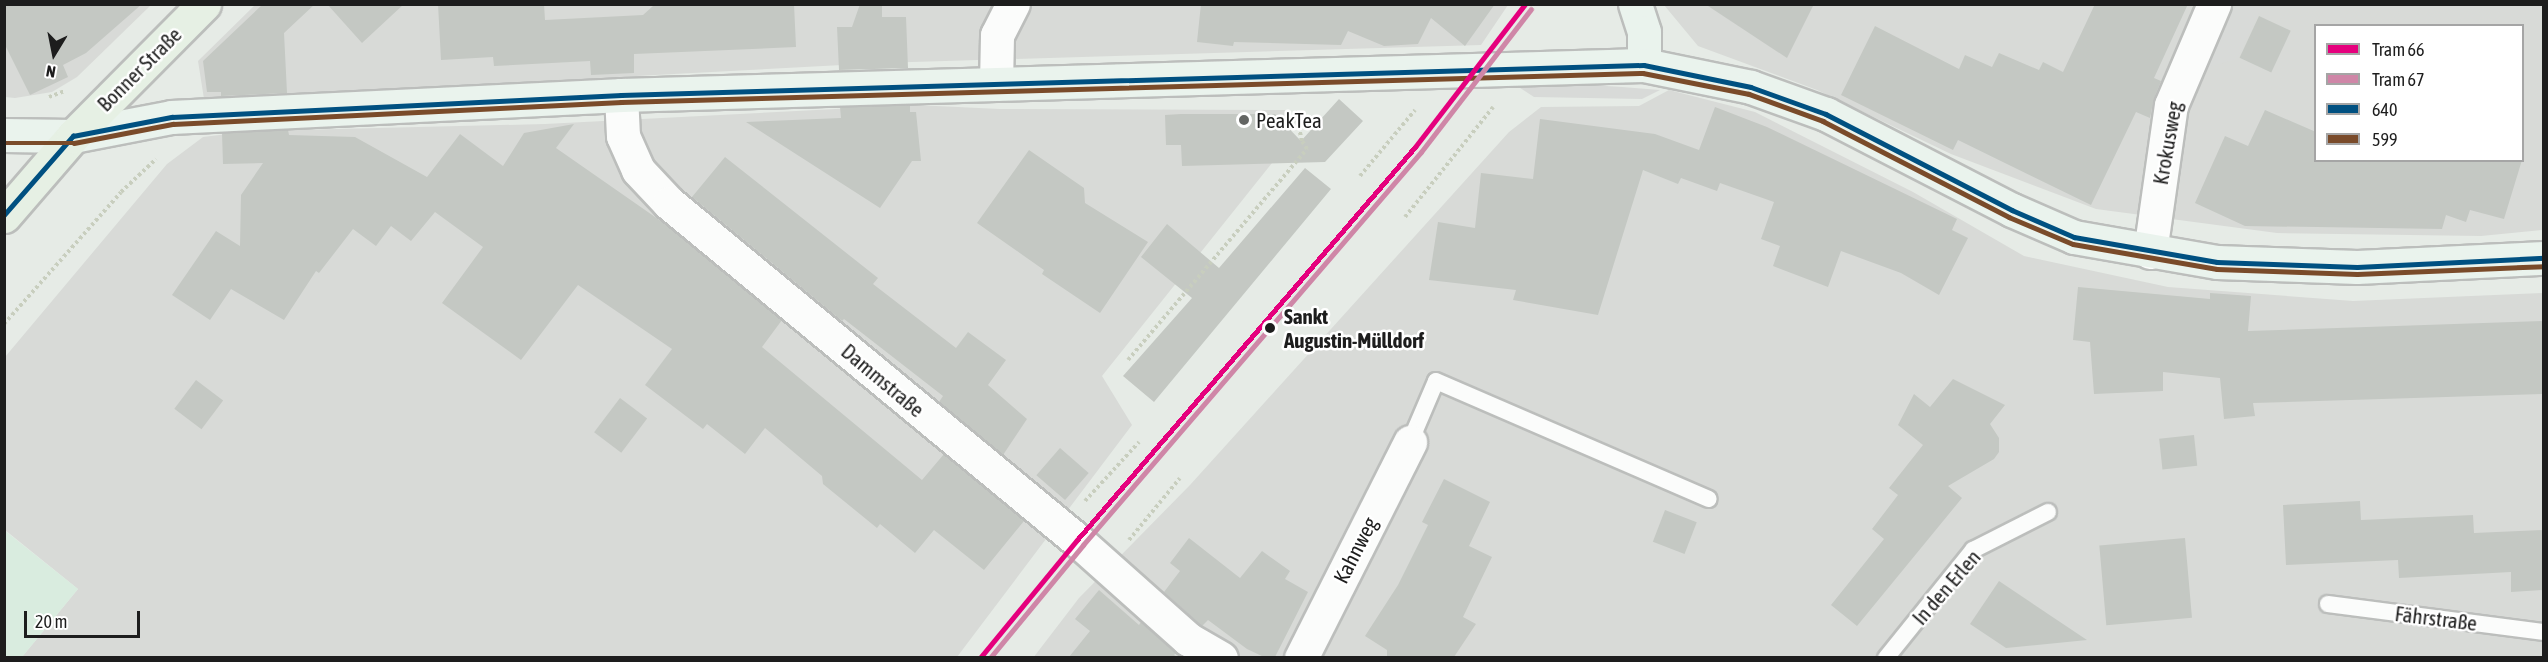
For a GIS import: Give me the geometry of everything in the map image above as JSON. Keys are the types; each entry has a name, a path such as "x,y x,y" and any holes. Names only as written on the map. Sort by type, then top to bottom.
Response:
{"main road":[{"name":"Bonner Straße","path":"4,216 73,136 204,4"}],"street":[{"path":"996,84 997,35 1013,4"},
{"path":"1635,4 1644,32 1644,65"},
{"name":"Krokusweg","path":"2150,252 2171,105 2214,4"},
{"path":"4,135 73,136 172,117 621,95 1644,65 1751,87 1826,114 2012,210 2074,237 2217,262 2357,267 2544,258"},
{"name":"Dammstraße","path":"621,95 623,136 638,170 669,203 1077,540 1194,648 1221,657"},
{"name":"Kahnweg","path":"1301,657 1410,442"}],"lane":[{"path":"1410,442 1436,381 1709,499"},
{"name":"In den Erlen","path":"1886,657 1973,550 2048,512"},
{"name":"Fährstraße","path":"2328,604 2544,632"}],"path":[{"path":"46,98 69,90"},
{"path":"1360,176 1419,105"},
{"path":"1128,360 1307,149 1302,141 1294,108"},
{"path":"1405,217 1492,108"},
{"path":"4,324 121,192 160,154"},
{"path":"1083,503 1139,442"},
{"path":"1123,547 1180,478"}],"shaded area":[{"path":"256,4 1508,5 1481,45 880,63 204,99 198,61"},
{"path":"5,5 151,5 77,77 52,92 15,98 5,97"},
{"path":"1664,5 2543,5 2543,230 2481,236 2277,233 2096,209 1951,154 1817,90 1698,46"},
{"path":"2227,5 2263,5 2237,59 2197,70"},
{"path":"1575,84 1660,90 1642,99 1534,97 1517,86"},
{"path":"1669,90 1755,112 1913,192 2024,256 2168,287 2353,301 2543,293 2543,657 1033,658 1079,598 1190,485 1509,132 1541,107 1639,106"},
{"path":"915,105 1000,109 1286,110 1288,143 1102,376 1132,425 957,657 22,657 78,589 5,530 5,357 167,164 203,137 252,131 545,124"}],"green space":[{"path":"4,530 78,589 22,657 5,657"}],"building":[{"path":"4,4 142,4 86,53 63,65 68,77 30,95 4,43"},
{"path":"263,4 315,4 284,33 287,93 221,96 221,92 207,92 203,61"},
{"path":"327,4 404,4 362,43"},
{"path":"438,4 544,4 545,20 643,15 653,6 794,4 796,47 634,54 634,73 591,75 590,61 494,66 493,57 441,60"},
{"path":"860,4 882,4 882,17 906,17 908,68 839,70 837,27 852,27"},
{"path":"1201,4 1495,4 1465,46 1431,18 1418,44 1384,46 1348,31 1341,45 1234,42 1233,46 1197,42"},
{"path":"1705,4 1814,4 1787,58"},
{"path":"2095,4 2188,4 2154,78 2161,81 2154,98 2150,118 2136,112 2091,205 1958,140 1953,150 1841,95 1875,26 1959,69 1965,55 1992,67 1999,53 2039,70 2043,62 2063,72"},
{"path":"2259,16 2291,31 2271,72 2240,58"},
{"path":"1339,99 1363,121 1325,162 1182,166 1181,145 1166,145 1165,115 1181,114 1275,114 1301,141"},
{"path":"910,105 910,112 916,112 921,161 912,161 880,208 746,122 841,118 840,107"},
{"path":"1715,107 1767,127 1957,219 1952,230 1968,238 1939,295 1901,273 1841,251 1828,287 1773,266 1780,246 1761,239 1774,202 1720,183 1717,191 1681,178 1678,184 1643,170 1598,315 1513,300 1516,290 1429,280 1438,222 1475,228 1481,173 1533,179 1540,119 1655,134 1699,150"},
{"path":"2265,110 2314,131 2314,162 2521,162 2504,219 2470,210 2466,222 2446,215 2442,229 2245,226 2195,203 2225,136 2248,146"},
{"path":"574,124 556,148 668,226 782,320 762,347 922,480 944,454 1024,521 984,570 934,530 915,553 880,524 877,528 823,484 822,476 765,428 745,454 707,424 703,429 645,385 672,349 578,285 521,360 442,303 483,247 435,212 411,241 391,226 376,246 353,229 319,273 316,271 284,320 231,289 210,320 172,295 216,231 240,246 241,195 263,163 223,164 222,133 288,130 289,135 355,137 427,177 460,134 503,166 524,133"},
{"path":"1029,150 1084,188 1085,203 1148,242 1100,313 1042,274 1044,270 977,223"},
{"path":"725,157 878,278 873,284 956,348 968,332 1006,360 988,385 1027,419 1003,455 939,402 943,396 844,319 842,321 692,197"},
{"path":"1305,168 1331,189 1154,402 1123,376 1192,298 1141,257 1167,224 1219,268"},
{"path":"2078,287 2210,299 2210,293 2251,296 2248,331 2544,321 2544,394 2253,403 2255,416 2224,419 2220,378 2163,372 2163,391 2094,394 2090,342 2073,340"},
{"path":"1953,379 2005,405 1990,424 1999,438 1999,452 1994,459 1948,486 1962,498 1857,626 1831,605 1884,539 1872,529 1898,495 1889,488 1923,445 1898,425 1914,394 1930,407"},
{"path":"196,380 223,400 201,429 174,409"},
{"path":"620,398 647,418 621,453 594,432"},
{"path":"2194,435 2197,466 2162,469 2159,439"},
{"path":"1060,448 1089,473 1065,500 1036,475"},
{"path":"1444,479 1490,502 1469,546 1492,557 1463,617 1476,624 1454,657 1387,657 1387,650 1365,636 1398,585 1428,525 1422,522"},
{"path":"2360,501 2361,520 2473,515 2474,533 2544,530 2544,590 2511,592 2511,572 2399,578 2398,560 2286,565 2283,505"},
{"path":"1665,510 1697,522 1685,554 1653,542"},
{"path":"1189,538 1240,578 1262,551 1290,571 1285,579 1308,592 1275,657 1264,657 1247,649 1208,620 1202,626 1164,592 1180,571 1170,563"},
{"path":"2185,538 2192,618 2106,625 2099,545"},
{"path":"1999,581 2087,640 2006,648 1970,624"},
{"path":"1099,590 1139,625 1141,622 1176,653 1174,655 1177,657 1069,657 1090,631 1075,619"}],"tram line":[{"name":"66","path":"980,658 1077,540 1415,147 1525,4"},
{"name":"67","path":"990,658 1083,545 1421,152 1531,9"}],"transit line":[{"name":"640","path":"73,136 172,117 621,95 1644,65 1751,87 1826,114 2012,210 2074,237 2217,262 2357,267 2544,258"},
{"name":"599","path":"4,143 74,143 173,124 621,102 1643,73 1749,94 1823,121 2009,217 2073,244 2217,269 2357,274 2544,266"},
{"name":"640","path":"4,215 73,136"}],"place":[{"name":"PeakTea","path":"1244,120"},
{"name":"Sankt Augustin-Mülldorf","path":"1270,328"}]}
